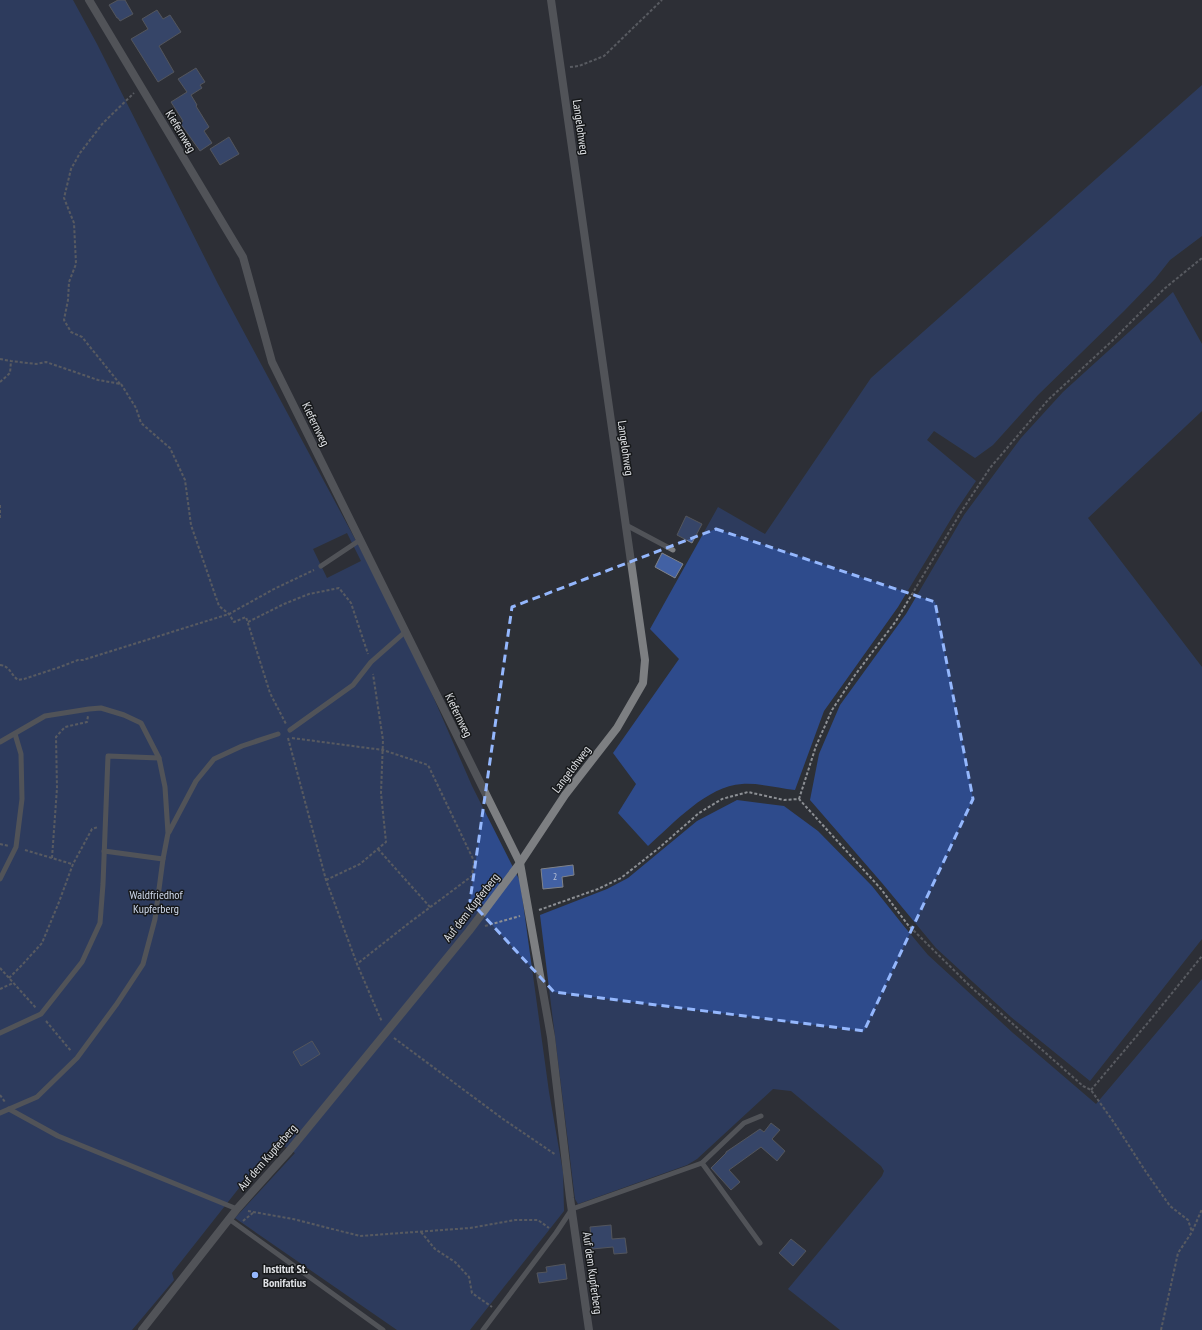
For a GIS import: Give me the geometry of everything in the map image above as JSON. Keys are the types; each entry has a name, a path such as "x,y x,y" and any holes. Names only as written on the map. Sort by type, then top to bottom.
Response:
{"street":[{"name":"Kiefernweg","path":"89,0 243,257 272,362 520,863"},
{"name":"Langelohweg","path":"520,863 565,795 617,728 643,683 645,660 551,0"},
{"name":"Auf dem Kupferberg","path":"520,863 551,1038 572,1209 590,1330"},
{"name":"Auf dem Kupferberg","path":"142,1330 237,1209 289,1151 469,931 520,863"}],"lane":[{"path":"625,525 673,550"},
{"path":"321,566 360,540"},
{"path":"290,730 353,685 371,662 405,632"},
{"path":"0,742 45,716 89,709 101,708 124,715 141,723 159,758 165,788 168,833"},
{"path":"0,879 16,847 22,799 21,754 15,734"},
{"path":"0,1113 37,1096 77,1058 116,1006 143,964 155,919 162,859 168,833 196,781 214,759 242,746 278,734"},
{"path":"0,1033 41,1014 82,962 100,923 108,756 159,758"},
{"path":"104,851 162,859"},
{"path":"9,1109 58,1136 237,1209"},
{"path":"483,1330 556,1233 572,1209 702,1163 744,1123 761,1116"},
{"path":"702,1163 760,1243"},
{"path":"229,1219 383,1330"}],"path":[{"path":"560,68 579,66 604,56 662,0"},
{"path":"141,88 103,123 80,153 71,169 64,198 74,223 76,264 70,282 64,320 71,332 82,337 121,384 132,402 141,423 170,448 185,480 191,525 218,606 229,614 234,622 246,617 270,694 290,730"},
{"path":"799,799 816,746 832,710 855,675 896,621 961,512 990,468 1048,400 1112,341 1164,289 1202,258"},
{"path":"0,359 11,362 36,364 46,362 98,380 121,384"},
{"path":"0,382 10,373 11,362"},
{"path":"0,504 0,520"},
{"path":"0,665 9,668 18,680 24,679 78,660 83,660 229,614 274,589 321,566"},
{"path":"248,622 284,604 309,594 339,588 350,603 371,662 383,740 381,793 386,842 360,864 326,880"},
{"path":"52,858 57,788 56,737 65,727 87,722 89,709"},
{"path":"278,734 287,737 383,750 428,765 474,862 472,876 357,964"},
{"path":"287,737 326,880 357,964 386,1032 502,1119 566,1162"},
{"path":"469,931 528,914 598,889 621,878 659,848 699,813 722,798 748,792 784,800 799,799"},
{"path":"799,799 881,889 908,925 971,987 1083,1086 1091,1090 1170,1206 1188,1220 1192,1232"},
{"path":"9,978 42,943 73,864 92,829 104,824"},
{"path":"0,844 16,847 73,864"},
{"path":"378,849 430,907"},
{"path":"1091,1090 1152,1019 1202,956"},
{"path":"0,968 31,1001"},
{"path":"0,989 13,983"},
{"path":"41,1014 77,1058"},
{"path":"237,1209 293,1219 360,1236 470,1228 515,1220 538,1220 556,1233"},
{"path":"1161,1330 1178,1253 1192,1232 1202,1209"},
{"path":"238,1225 255,1212"},
{"path":"421,1232 434,1249 456,1262 469,1277 472,1293 497,1311"}],"highlighted area":[{"path":"716,529 935,602 973,799 864,1031 554,992 470,901 512,607"}],"green space":[{"name":"Waldfriedhof Kupferberg","path":"0,0 73,0 97,44 218,284 405,632 472,786 520,881 549,1092 563,1172 564,1211 470,1330 397,1330 235,1218 295,1153 276,1141 172,1273 174,1280 132,1330 0,1330","holes":["347,533 361,561 327,578 313,549"]},
{"path":"1202,85 1202,236 1170,260 1155,279 1038,395 993,445 975,458 934,431 927,440 976,481 957,509 898,607 824,711 795,790 755,784 729,786 704,798 648,846 618,813 636,784 613,753 679,659 650,629 718,507 765,534 871,378"},
{"path":"1173,292 1202,344 1202,411 1088,518 1202,667 1202,939 1090,1081 1011,1017 936,948 810,800 819,754 840,705 906,614 964,515 1021,438 1063,392"},
{"path":"737,800 784,806 818,831 872,886 928,955 1013,1033 1096,1104 1202,979 1202,1330 840,1330 788,1289 882,1176 884,1171 881,1166 791,1091 773,1089 697,1159 687,1165 578,1204 575,1199 540,915 607,889 628,878 697,821"}],"building":[{"path":"118,0 125,0 133,14 120,21 109,5"},
{"path":"157,10 163,19 170,15 181,32 159,46 174,72 158,82 131,39 148,29 142,19"},
{"path":"196,68 205,82 200,85 202,88 191,95 209,127 204,131 212,143 200,151 180,123 183,121 171,102 187,92 178,79"},
{"path":"229,137 239,154 220,165 210,149"},
{"path":"686,516 702,524 692,543 677,535"},
{"path":"662,553 683,564 675,578 655,567"},
{"path":"573,865 574,875 562,877 563,887 543,889 541,869"},
{"path":"312,1041 320,1054 301,1066 293,1052"},
{"path":"771,1123 780,1130 772,1139 785,1151 777,1161 761,1147 729,1170 740,1182 731,1190 711,1168 726,1152 760,1129 764,1132"},
{"path":"611,1225 612,1239 625,1238 627,1253 614,1254 613,1247 592,1249 590,1227"},
{"path":"791,1239 806,1251 793,1266 779,1253"},
{"path":"565,1264 567,1279 539,1283 537,1273 547,1272 546,1267"}],"place":[{"name":"Institut St. Bonifatius","path":"255,1275"}]}
